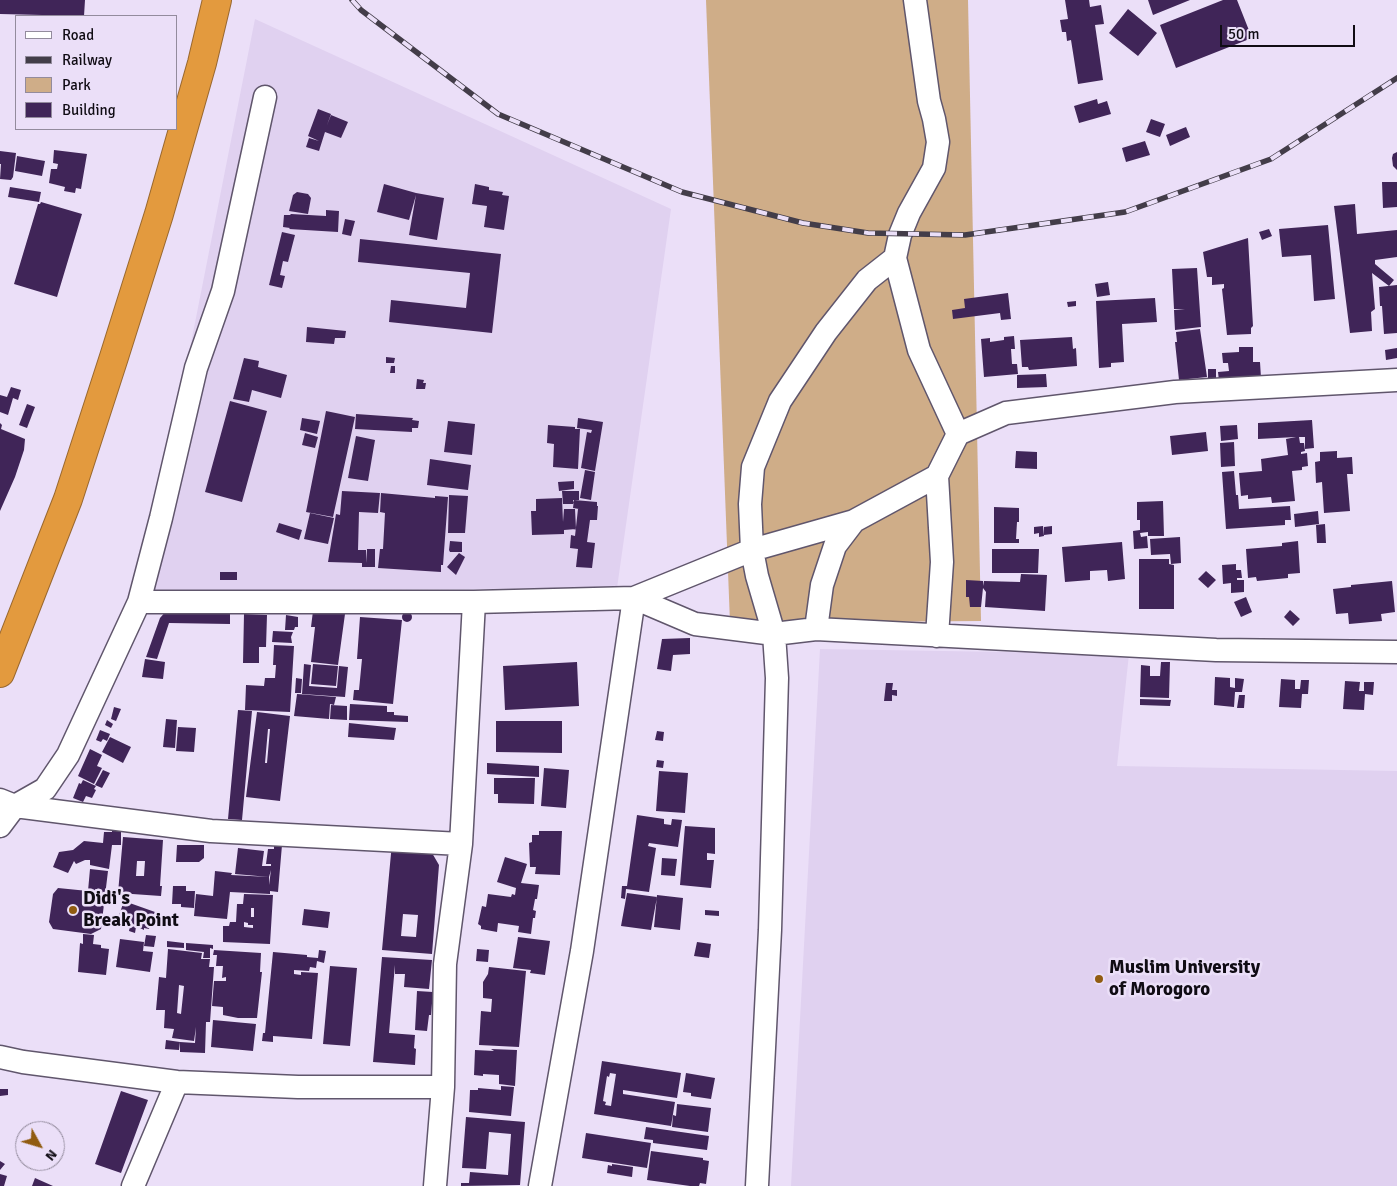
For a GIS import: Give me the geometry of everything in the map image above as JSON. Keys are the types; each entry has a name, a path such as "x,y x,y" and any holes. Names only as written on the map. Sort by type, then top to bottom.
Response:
{"highway":[{"path":"0,673 68,499 111,367 159,214 202,63 216,0"}],"street":[{"path":"915,0 929,100 938,142 934,168 909,213 900,235 895,258 919,350 958,434"},
{"path":"7,803 44,789 68,755 138,602 161,518 196,368 223,291 265,97"},
{"path":"757,1186 770,930 777,678 774,634 757,576 752,550 750,504 753,466 780,401 826,332 867,280 895,258"},
{"path":"937,636 942,562 937,476 958,434 1006,413 1175,392 1397,380"},
{"path":"138,602 474,602 634,598 752,550 854,521 937,476"},
{"path":"816,629 822,585 834,546 854,521"},
{"path":"634,598 695,624 774,634 816,629 1216,650 1397,652"},
{"path":"540,1186 582,951 634,598"},
{"path":"436,1186 443,1087 445,964 461,844 474,602"},
{"path":"7,803 211,830 461,844"},
{"path":"0,826 7,803"},
{"path":"0,1056 22,1062 178,1082 298,1087 443,1087"},
{"path":"133,1186 178,1082"}],"shaded area":[{"path":"255,19 671,209 617,588 142,591"},
{"name":"Muslim University of Morogoro","path":"820,649 1129,654 1117,766 1397,771 1397,1186 791,1186"}],"green space":[{"path":"706,0 968,0 981,621 730,623"}],"building":[{"path":"0,0 85,0 84,15 0,14"},
{"path":"1065,0 1089,0 1090,7 1101,5 1104,24 1095,25 1103,80 1078,84 1071,40 1067,41 1066,32 1062,32 1060,20 1068,19"},
{"path":"1148,0 1190,0 1153,15"},
{"path":"1223,0 1237,0 1252,38 1176,68 1160,25"},
{"path":"1128,9 1157,33 1138,56 1109,33"},
{"path":"1097,99 1098,104 1107,101 1111,114 1079,123 1074,106"},
{"path":"318,109 331,114 327,125 331,115 348,122 341,138 325,132 319,151 306,147 309,138 319,141 308,136"},
{"path":"1151,119 1165,124 1160,137 1146,132"},
{"path":"1186,127 1190,137 1170,146 1166,135"},
{"path":"1145,141 1150,155 1126,162 1122,148"},
{"path":"54,150 87,154 81,189 76,188 75,193 64,191 65,187 49,183 51,169 57,169 58,164 53,163"},
{"path":"0,151 16,153 11,180 0,179"},
{"path":"1397,152 1397,170 1393,166 1392,158 1393,154"},
{"path":"17,156 45,161 42,176 15,171"},
{"path":"1382,182 1397,182 1397,207 1383,208"},
{"path":"384,184 444,198 437,240 409,235 416,195 409,220 377,212"},
{"path":"475,184 489,187 489,190 503,192 502,195 509,196 504,230 484,227 487,206 472,204"},
{"path":"10,187 41,192 39,202 8,197"},
{"path":"297,192 308,194 311,198 308,214 289,211 293,195"},
{"path":"41,202 82,214 57,297 14,284 38,204"},
{"path":"1355,204 1357,234 1397,230 1397,257 1375,260 1375,264 1394,280 1389,286 1372,273 1375,309 1371,312 1372,331 1350,333 1334,206"},
{"path":"326,210 339,211 338,232 283,227 284,215 326,216"},
{"path":"345,219 355,221 351,236 342,234"},
{"path":"1328,225 1335,299 1314,301 1311,255 1282,257 1279,229"},
{"path":"1269,229 1272,236 1262,240 1259,232"},
{"path":"282,232 295,235 288,262 283,261 280,275 285,276 282,288 269,285"},
{"path":"1248,238 1253,326 1251,334 1227,335 1222,289 1224,284 1212,285 1212,277 1207,277 1203,252"},
{"path":"360,239 501,254 492,333 389,322 391,300 466,308 470,273 358,262"},
{"path":"1197,268 1201,327 1175,330 1174,310 1185,309 1174,309 1172,269"},
{"path":"1108,282 1110,295 1097,297 1095,284"},
{"path":"1397,285 1397,333 1384,334 1379,287"},
{"path":"1008,293 1011,319 1001,320 1000,313 953,319 952,310 965,308 964,299"},
{"path":"1155,298 1157,322 1122,324 1124,362 1111,363 1111,367 1099,368 1096,301"},
{"path":"1076,301 1076,306 1068,307 1067,302"},
{"path":"307,327 346,331 345,338 335,338 334,344 306,342"},
{"path":"1200,329 1207,377 1179,380 1175,342 1177,342 1176,332"},
{"path":"1014,336 1015,349 1011,349 1012,364 1017,364 1018,374 984,377 981,339 990,338 990,342"},
{"path":"1072,337 1073,349 1076,348 1077,366 1029,370 1028,367 1022,367 1020,340"},
{"path":"1239,347 1253,347 1253,362 1260,362 1261,378 1219,381 1218,372 1229,371 1228,363 1223,363 1222,353 1239,352"},
{"path":"1397,348 1397,358 1386,360 1385,350"},
{"path":"386,357 395,358 394,363 386,363"},
{"path":"244,358 259,361 258,367 287,375 281,398 252,390 249,402 233,399"},
{"path":"391,366 395,366 395,373 390,373"},
{"path":"1208,369 1216,369 1216,378 1208,378"},
{"path":"1046,374 1047,387 1017,388 1017,375"},
{"path":"417,379 424,380 423,383 426,383 425,389 416,389"},
{"path":"11,387 21,390 18,400 13,398 8,415 0,412 0,395 7,397"},
{"path":"230,401 267,411 242,502 205,492"},
{"path":"27,404 35,407 27,428 19,425"},
{"path":"326,411 355,417 333,517 306,512"},
{"path":"356,414 413,418 412,420 419,421 418,428 412,428 412,432 355,429"},
{"path":"302,418 320,421 317,434 300,430"},
{"path":"578,418 603,422 595,471 581,468 587,432 591,433 592,430 577,428"},
{"path":"1312,420 1314,448 1305,449 1305,437 1299,437 1300,443 1304,443 1305,451 1301,452 1301,454 1307,453 1308,466 1302,467 1302,470 1292,471 1295,501 1272,503 1271,497 1248,499 1248,495 1241,496 1239,473 1262,471 1261,459 1288,455 1286,439 1296,437 1258,439 1258,423"},
{"path":"448,421 475,424 472,455 444,452"},
{"path":"0,423 2,425 1,429 25,439 24,450 15,477 0,511"},
{"path":"548,425 580,429 578,469 553,467 554,444 547,443"},
{"path":"1237,425 1238,439 1221,441 1220,426"},
{"path":"1206,432 1208,451 1172,455 1170,436"},
{"path":"305,433 318,437 315,448 302,445"},
{"path":"356,436 375,440 368,481 348,478"},
{"path":"1234,442 1235,466 1221,467 1220,443"},
{"path":"1016,451 1037,452 1037,469 1015,468"},
{"path":"1337,451 1337,458 1352,457 1353,474 1347,474 1350,511 1324,513 1322,482 1316,483 1315,462 1320,461 1320,452"},
{"path":"430,459 471,465 468,490 427,485"},
{"path":"585,470 595,472 591,500 580,498"},
{"path":"1234,471 1239,509 1290,506 1291,520 1285,520 1285,525 1226,529 1222,472"},
{"path":"574,481 574,489 559,491 558,482"},
{"path":"342,491 380,493 378,513 359,512 358,550 366,550 367,563 367,549 375,549 375,567 362,567 362,563 328,562 336,514 340,515"},
{"path":"562,491 579,491 579,500 573,500 574,504 563,504"},
{"path":"381,493 435,498 435,496 448,497 441,572 378,568 380,549 383,549 385,513 380,512"},
{"path":"449,495 468,496 465,533 448,533"},
{"path":"562,498 563,522 564,509 575,509 576,529 564,530 564,534 532,535 531,511 536,511 536,499"},
{"path":"574,500 597,502 597,520 590,520 587,542 595,543 592,568 576,567 578,549 570,548 571,535 575,536 579,509 573,508"},
{"path":"1163,501 1164,536 1148,536 1148,532 1140,533 1141,537 1147,536 1148,548 1134,549 1133,531 1140,530 1140,520 1137,520 1137,502"},
{"path":"994,507 1019,508 1016,539 1019,539 1019,543 994,543"},
{"path":"1318,511 1319,524 1295,527 1294,514"},
{"path":"310,513 334,518 328,544 304,539"},
{"path":"279,523 302,530 299,540 276,532"},
{"path":"1325,524 1326,543 1317,543 1316,525"},
{"path":"1043,526 1044,536 1039,537 1039,533 1034,534 1034,527"},
{"path":"1052,526 1052,534 1044,535 1044,527"},
{"path":"1180,537 1181,563 1171,564 1170,554 1151,555 1150,539"},
{"path":"450,541 462,542 462,552 450,552"},
{"path":"1298,541 1300,573 1288,574 1288,578 1257,581 1256,577 1248,578 1246,549 1282,546 1282,543"},
{"path":"1122,542 1125,579 1108,581 1107,570 1090,571 1090,580 1065,582 1062,547"},
{"path":"992,549 1039,549 1038,573 992,573"},
{"path":"459,553 465,557 456,575 447,567"},
{"path":"1139,559 1169,559 1169,564 1174,565 1174,609 1139,609"},
{"path":"1236,564 1236,570 1241,570 1242,578 1237,578 1237,580 1244,580 1244,592 1231,593 1231,583 1223,584 1222,565"},
{"path":"1206,571 1216,580 1208,588 1198,579"},
{"path":"220,572 237,572 237,580 220,580"},
{"path":"1021,574 1047,575 1045,611 985,607 986,592 983,588 981,607 970,607 969,597 966,597 966,580 983,581 983,586 984,581 1020,582"},
{"path":"1392,581 1395,612 1381,614 1382,621 1349,624 1348,613 1336,614 1333,589 1351,587 1351,585"},
{"path":"1246,597 1252,612 1241,617 1234,602"},
{"path":"167,610 230,613 230,624 169,623 157,659 146,657 160,618"},
{"path":"1290,610 1300,619 1293,626 1284,617"},
{"path":"313,611 345,614 338,665 311,662 315,627 311,627"},
{"path":"405,612 409,612 412,617 411,621 405,622 402,619 402,615"},
{"path":"244,614 267,615 266,647 259,647 259,663 243,663"},
{"path":"286,615 298,617 298,627 295,627 294,630 285,630"},
{"path":"360,617 402,620 393,704 353,700 354,690 359,690 362,659 357,659"},
{"path":"273,631 293,632 291,637 292,643 272,642"},
{"path":"690,638 690,654 673,655 671,671 657,669 662,639"},
{"path":"274,645 294,646 290,712 245,710 246,685 264,686 265,678 275,678 276,665 273,665"},
{"path":"145,659 165,662 163,679 142,677"},
{"path":"577,662 579,706 505,710 503,666"},
{"path":"1161,662 1170,662 1169,698 1140,697 1141,665 1150,666 1150,676 1160,676"},
{"path":"304,664 311,665 309,686 337,688 339,666 348,667 345,697 302,694"},
{"path":"313,664 338,666 336,686 311,684"},
{"path":"1215,677 1230,678 1230,687 1235,688 1235,678 1244,679 1242,692 1235,692 1234,707 1214,705"},
{"path":"296,678 302,679 301,693 295,693"},
{"path":"1281,679 1295,680 1295,689 1300,689 1301,680 1309,680 1308,694 1302,694 1301,708 1279,707"},
{"path":"1345,681 1360,682 1359,691 1364,691 1364,682 1374,682 1373,695 1365,694 1364,710 1343,709"},
{"path":"886,683 893,683 892,690 897,690 897,696 892,695 892,701 884,701"},
{"path":"297,694 336,697 334,705 330,704 329,719 294,716"},
{"path":"1239,695 1245,695 1244,708 1237,708"},
{"path":"1140,699 1171,700 1170,706 1140,705"},
{"path":"350,704 387,706 387,712 394,712 394,715 408,716 408,722 349,720"},
{"path":"331,705 347,706 347,720 330,719"},
{"path":"114,707 121,709 116,721 111,719"},
{"path":"238,710 252,711 242,820 228,819"},
{"path":"257,712 290,716 280,801 246,797","holes":["268,729 270,729 267,763 265,763"]},
{"path":"166,719 177,720 175,748 163,747"},
{"path":"107,720 113,724 111,728 105,725"},
{"path":"496,721 562,721 562,753 496,752"},
{"path":"349,723 396,728 394,740 348,737"},
{"path":"178,727 196,728 194,752 176,751"},
{"path":"100,730 110,734 107,741 103,739 101,742 96,740"},
{"path":"657,731 664,732 663,741 655,740"},
{"path":"110,737 131,747 123,763 102,752"},
{"path":"90,749 102,755 97,766 102,768 94,784 78,776"},
{"path":"657,760 664,761 663,768 656,767"},
{"path":"487,763 539,766 539,777 487,774"},
{"path":"544,768 569,770 566,808 541,806"},
{"path":"103,770 110,773 102,788 95,785"},
{"path":"659,771 688,773 685,813 656,811"},
{"path":"494,778 535,778 534,804 498,803 498,794 494,794"},
{"path":"83,780 96,786 94,789 96,790 92,798 86,796 83,802 73,798 79,783 81,784"},
{"path":"637,815 664,819 664,824 671,825 672,819 682,820 678,847 649,843 648,846 656,848 649,892 626,889 625,899 621,898 622,886 627,886"},
{"path":"685,826 715,828 715,854 707,853 707,860 714,860 711,888 680,885"},
{"path":"112,830 121,831 121,845 112,845 109,869 90,865 90,860 76,864 74,861 68,873 53,867 59,852 73,850 84,841 103,843 104,832 112,832"},
{"path":"539,831 562,831 560,875 535,874 536,867 530,867 529,843 532,842 532,835 539,835"},
{"path":"123,837 163,840 161,896 118,893","holes":["137,861 145,861 144,876 136,876"]},
{"path":"392,843 428,846 439,865 432,954 382,950","holes":["403,914 418,915 416,937 401,936"]},
{"path":"274,844 282,845 278,892 270,891 270,894 230,892 227,919 194,916 196,894 213,896 215,871 232,873 231,875 269,877 235,874 238,848 264,851 262,866 271,866 271,864 266,864 268,849 274,849"},
{"path":"177,845 204,845 204,858 199,862 176,862"},
{"path":"505,857 527,864 521,883 539,885 533,910 536,911 531,934 518,932 519,926 498,923 497,932 481,929 481,926 478,924 482,906 486,907 488,894 511,897 512,894 515,895 516,888 497,882"},
{"path":"662,858 677,859 675,876 661,875"},
{"path":"90,869 108,871 101,929 91,934 53,929 49,922 53,894 58,888 88,891"},
{"path":"173,886 186,886 186,891 195,891 194,908 181,907 181,904 172,904"},
{"path":"627,893 657,897 651,930 621,926"},
{"path":"244,894 273,895 270,944 223,942 223,926 229,926 230,922 236,922 237,904 243,904","holes":["251,908 254,908 254,917 251,917","244,922 248,923 248,925 253,925 253,928 244,927"]},
{"path":"657,895 683,898 680,930 654,927"},
{"path":"124,901 155,912 149,929 144,928 144,930 118,918"},
{"path":"304,909 330,912 328,928 302,925"},
{"path":"705,910 719,911 719,916 705,915"},
{"path":"130,926 136,927 135,933 129,931"},
{"path":"83,934 94,935 93,944 109,949 106,975 78,972 80,943 83,944"},
{"path":"146,935 156,936 154,947 144,946"},
{"path":"518,937 550,941 545,975 530,973 531,970 513,968"},
{"path":"120,939 144,942 143,951 153,952 150,972 116,967"},
{"path":"167,941 184,943 184,948 167,947"},
{"path":"697,942 711,944 709,958 694,956"},
{"path":"186,943 213,945 213,949 210,948 210,958 203,958 204,952 186,950"},
{"path":"168,949 202,953 201,959 210,959 209,967 214,967 210,1022 206,1022 205,1053 180,1052 180,1042 195,1043 196,1027 194,1041 172,1038 174,1029 164,1028 165,1010 156,1010 159,977 166,978","holes":["179,985 184,986 181,1014 177,1013"]},
{"path":"477,949 489,950 488,962 476,961"},
{"path":"214,950 261,953 260,972 262,972 257,1018 238,1018 223,1015 223,1007 212,1006 214,981 226,981 226,977 222,978 223,966 216,966 217,955 213,955"},
{"path":"319,950 326,951 324,963 317,961 316,968 310,967 309,971 294,970 294,974 301,975 301,972 318,973 312,1039 273,1036 273,1042 262,1041 263,1033 265,1033 273,952 307,955 307,957 318,958"},
{"path":"382,957 432,960 429,989 404,987 405,974 395,974 395,965 389,1033 415,1035 415,1065 373,1062"},
{"path":"330,966 357,968 350,1046 323,1044"},
{"path":"489,967 526,971 519,1047 479,1045 481,1011 491,1012 492,999 483,998 483,982 488,974"},
{"path":"417,991 433,992 431,1015 429,1015 427,1031 415,1030"},
{"path":"213,1020 256,1024 253,1051 211,1047"},
{"path":"166,1040 180,1042 179,1050 165,1049"},
{"path":"491,1049 517,1050 515,1086 499,1084 499,1075 474,1075 475,1050 494,1051"},
{"path":"602,1061 681,1073 677,1098 623,1090 623,1094 675,1102 671,1126 594,1114","holes":["610,1073 616,1074 611,1106 605,1105 606,1102 603,1101 607,1076 609,1077"]},
{"path":"686,1073 715,1078 711,1099 691,1096 691,1093 683,1092"},
{"path":"501,1086 514,1087 511,1116 469,1112 470,1090 478,1090 478,1088 501,1090"},
{"path":"0,1089 8,1089 8,1095 0,1096"},
{"path":"121,1091 148,1100 121,1173 95,1164"},
{"path":"677,1104 711,1108 708,1132 672,1127 673,1115 676,1116"},
{"path":"466,1117 525,1122 520,1185 461,1186 461,1183 469,1183 470,1172 508,1175 511,1134 489,1132 486,1169 462,1168"},
{"path":"646,1127 709,1136 707,1150 653,1143 653,1140 644,1139"},
{"path":"586,1133 651,1143 647,1168 582,1158"},
{"path":"651,1151 703,1158 703,1160 709,1161 706,1184 700,1183 699,1186 690,1186 647,1180"},
{"path":"0,1161 5,1164 0,1170"},
{"path":"612,1164 633,1167 632,1177 607,1173 608,1165 612,1166"},
{"path":"0,1174 7,1176 4,1186 0,1186"},
{"path":"35,1178 53,1186 32,1186"}],"railway":[{"path":"352,0 361,10 498,114 682,192 803,223 868,233 965,235 1125,212 1271,159 1397,78"}],"place":[{"name":"Didi's Break Point","path":"73,910"},
{"name":"Muslim University of Morogoro","path":"1099,979"}]}
